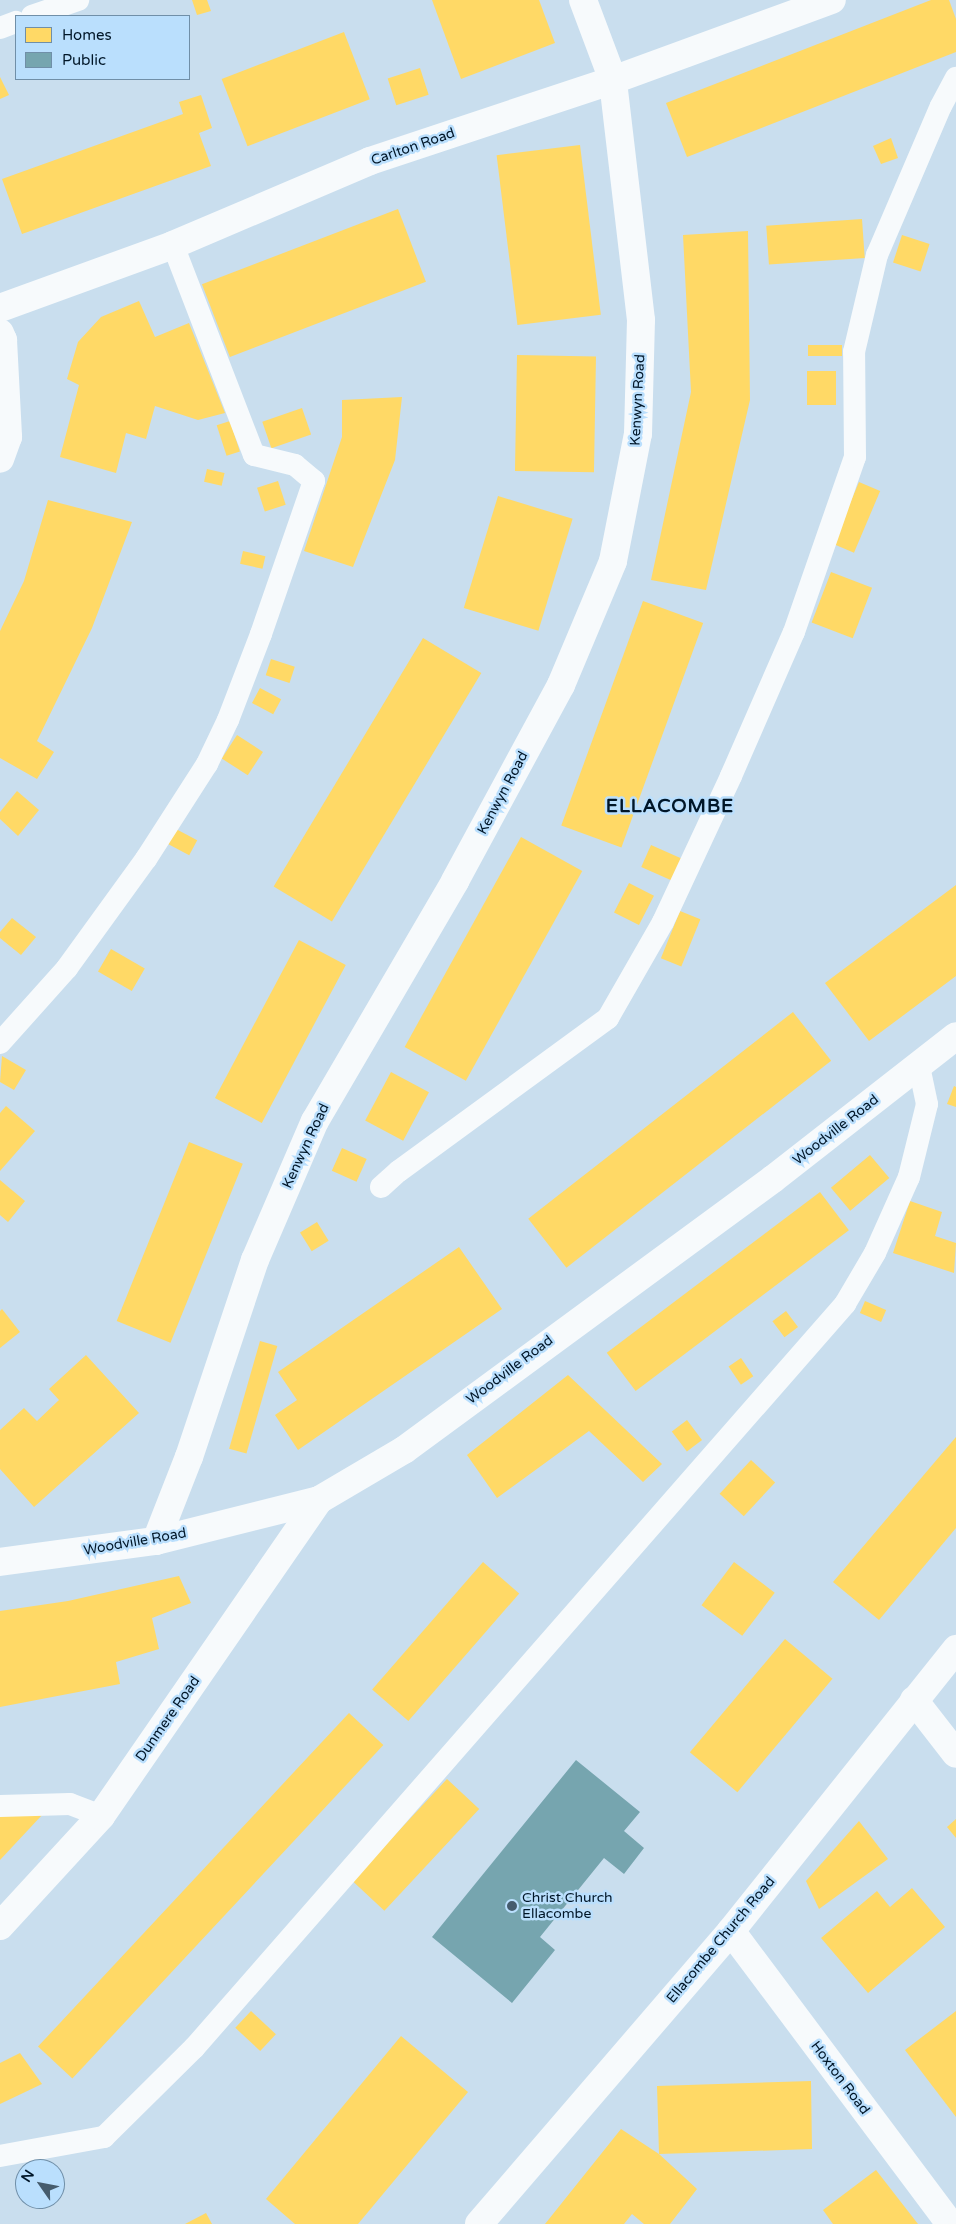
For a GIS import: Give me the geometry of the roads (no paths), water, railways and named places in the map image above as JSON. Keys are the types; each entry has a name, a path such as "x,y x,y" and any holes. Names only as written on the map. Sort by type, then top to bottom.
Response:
{"street":[{"name":"Kenwyn Road","path":"156,1541 189,1457 255,1260 314,1121 455,881 560,686 613,561 638,434 642,320 613,80 583,0"},
{"name":"Carlton Road","path":"0,308 173,244 370,161 613,80 832,0"},
{"path":"0,333 3,340 8,437 0,459"},
{"name":"Woodville Road","path":"0,1562 156,1541 320,1500 404,1450 773,1179 956,1036"},
{"name":"Dunmere Road","path":"0,1926 101,1816 320,1500"},
{"name":"Ellacombe Church Road","path":"479,2224 731,1931 956,1649"},
{"path":"914,1700 956,1754"},
{"name":"Hoxton Road","path":"731,1931 950,2224"}],"lane":[{"path":"35,15 78,0"},
{"path":"0,28 15,22"},
{"path":"382,1187 399,1170 608,1018 662,922 731,776 797,623 855,457 854,352 877,255 941,106 956,78"},
{"path":"0,1043 67,968 146,859 207,764 241,686 314,481 295,465 254,454 173,244"},
{"path":"0,2156 104,2137 194,2048 845,1304 876,1253 909,1177 927,1104 919,1065"},
{"path":"0,1806 70,1804 101,1816"}],"place":[{"name":"Christ Church Ellacombe","path":"512,1906"}],"district":[{"name":"ELLACOMBE","path":"670,807"}]}
